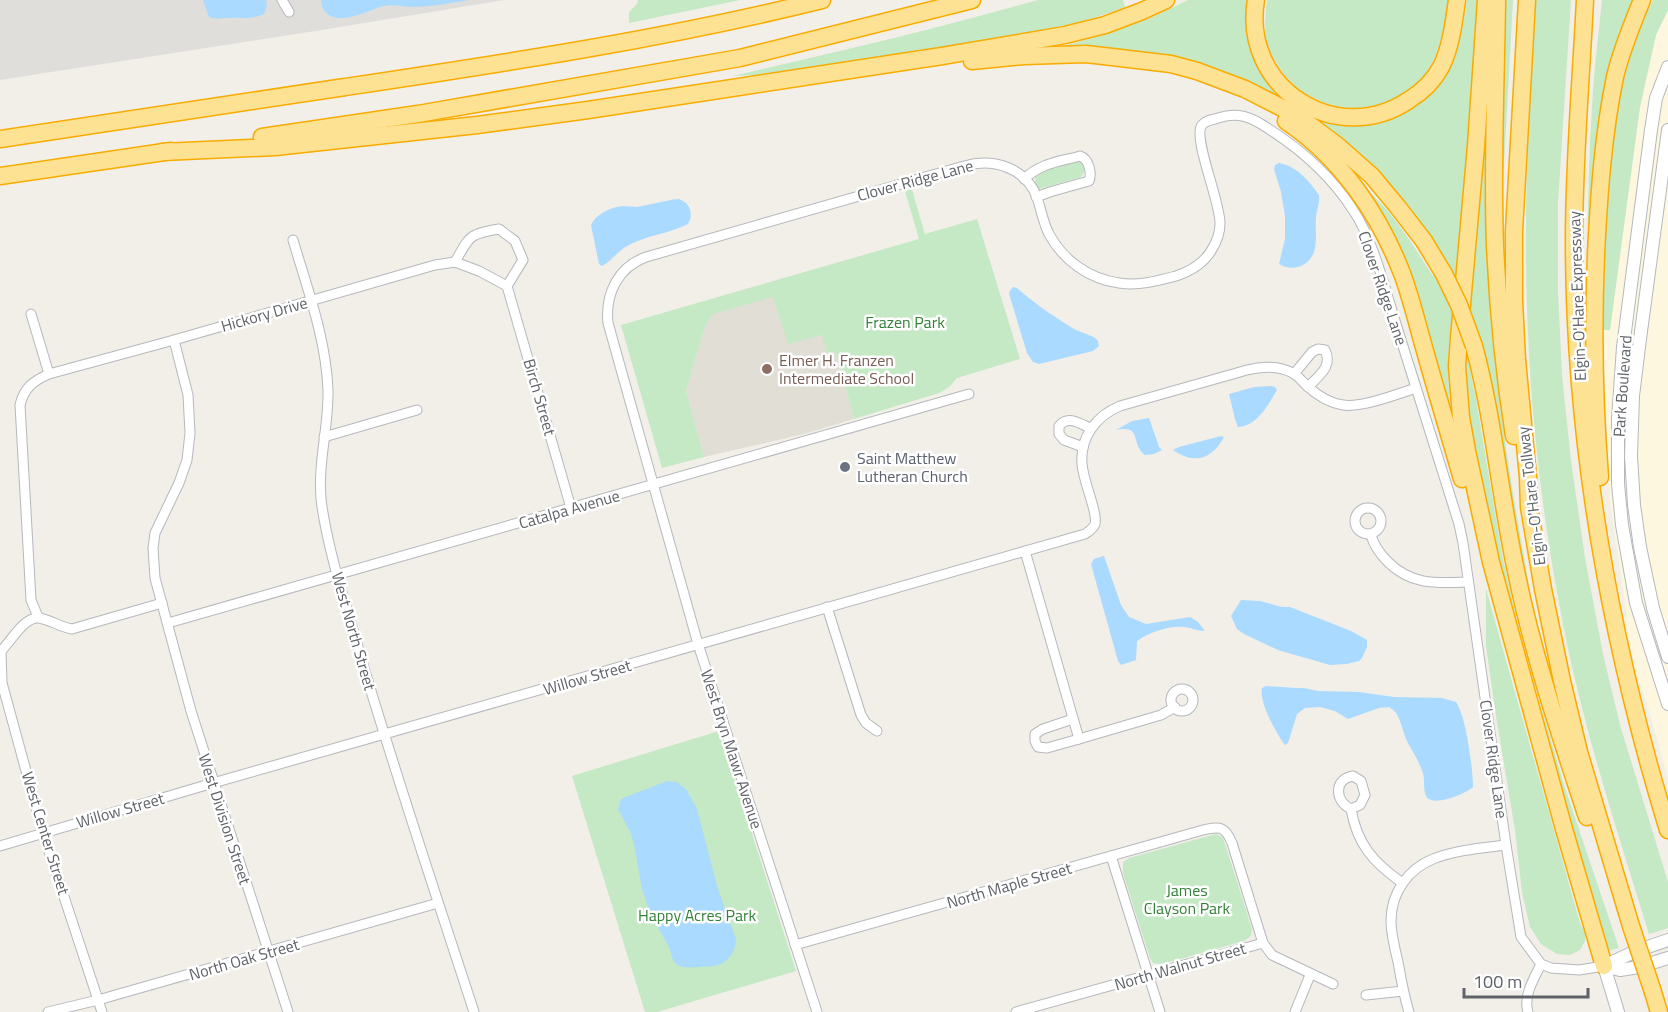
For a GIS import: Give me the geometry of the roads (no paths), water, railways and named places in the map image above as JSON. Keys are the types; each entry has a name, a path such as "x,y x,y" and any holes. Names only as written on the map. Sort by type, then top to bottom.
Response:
{"highway":[{"path":"0,139 485,66 665,35 822,0"},
{"path":"0,176 418,114 740,58 972,0"},
{"path":"162,152 275,147 477,125 588,110 1065,35 1106,25 1166,0"},
{"path":"1256,0 1253,22 1257,45 1276,81 1308,108 1338,117 1357,118 1379,115 1396,109 1429,84 1440,68 1448,46 1457,0"},
{"path":"1486,0 1457,366 1461,417 1491,562 1604,966"},
{"path":"1497,0 1494,149 1498,294 1509,408 1521,479 1529,507"},
{"name":"Elgin-O'Hare Tollway","path":"1527,0 1514,243 1517,360 1529,507 1564,692 1594,803 1659,1012"},
{"path":"1583,44 1585,0"},
{"path":"1583,44 1592,0"},
{"path":"1642,0 1616,75 1608,119 1599,196 1594,334 1602,508 1599,546 1611,615 1630,698 1668,830"},
{"name":"Elgin-O'Hare Expressway","path":"1583,44 1576,152 1574,240 1576,312 1583,423 1589,484 1599,546"},
{"path":"810,76 844,77 1024,56 1086,54 1172,64 1255,93 1298,116 1338,146 1372,176 1424,241 1444,274 1459,305 1474,346 1487,399 1501,496 1523,607 1544,683 1604,869 1631,926"},
{"path":"1151,62 1225,88 1269,110 1326,154 1370,207 1404,278 1477,527 1491,562"}],"street":[{"path":"282,0 289,12"},
{"name":"Park Boulevard","path":"1668,67 1656,98 1651,130 1623,347 1618,419 1618,484 1627,556 1636,603 1668,704"},
{"name":"Clover Ridge Lane","path":"653,484 607,320 611,290 619,276 639,260 974,163 986,162 1003,165 1020,174 1036,197 1044,223 1052,238 1065,256 1085,271 1107,281 1131,284 1152,282 1183,273 1197,266 1208,255 1216,241 1220,225 1217,203 1199,138 1200,128 1206,122 1230,115 1249,117 1290,143 1311,160 1330,179 1354,211 1365,232 1459,524 1521,937 1541,964"},
{"name":"Park Boulevard","path":"1668,130 1633,396 1631,456 1634,505 1640,547 1653,608 1668,657"},
{"path":"1024,179 1041,166 1080,156 1087,162 1091,176 1089,181 1036,197"},
{"path":"499,229 515,241 523,260 507,286 455,262 468,239 477,232 499,229"},
{"name":"West North Street","path":"293,240 319,326 326,368 328,391 321,506 338,575 384,734 474,1012"},
{"name":"Hickory Drive","path":"49,374 435,265 455,262"},
{"name":"Birch Street","path":"507,286 571,508"},
{"path":"31,314 49,374 34,382 24,391 20,405 31,600 38,617"},
{"path":"0,652 28,619 38,617 63,627 72,628 162,603 155,578 153,548 155,533 179,483 187,460 190,433 188,396 174,340"},
{"path":"1294,374 1312,352 1318,349 1325,350 1328,357 1327,366 1308,387"},
{"path":"1083,447 1064,440 1059,434 1059,426 1063,422 1069,420 1090,428 1108,412 1120,406 1247,369 1278,368 1294,374 1326,400 1350,406 1416,388"},
{"name":"Catalpa Avenue","path":"168,623 969,394"},
{"path":"324,437 417,410"},
{"name":"Willow Street","path":"0,846 1085,534 1094,527 1095,516 1082,464 1083,447 1090,428"},
{"name":"West Bryn Mawr Avenue","path":"653,484 698,644 816,1012"},
{"path":"1371,535 1374,545 1383,558 1407,577 1434,583 1468,582"},
{"path":"1026,551 1078,739"},
{"name":"West Division Street","path":"162,603 213,783 288,1012"},
{"path":"827,607 861,715 866,723 877,731"},
{"name":"West Center Street","path":"0,652 2,683 44,833 102,1012"},
{"path":"1073,719 1035,734 1038,747 1044,748 1161,715 1175,707"},
{"path":"1351,809 1356,830 1366,850 1381,867 1401,882"},
{"name":"North Maple Street","path":"795,945 1213,828 1222,829 1228,834 1232,843 1263,943"},
{"path":"1409,1012 1403,991 1391,921 1401,882 1417,868 1434,859 1506,845"},
{"path":"1111,856 1160,1012"},
{"name":"North Oak Street","path":"48,1012 98,1000 438,903"},
{"path":"1528,1012 1526,1007 1529,989 1541,964 1563,970 1604,966 1636,951 1668,940"},
{"name":"North Walnut Street","path":"1016,1012 1263,943 1271,955 1333,984"},
{"path":"1604,966 1620,970 1668,958"},
{"path":"1604,966 1618,1012"},
{"path":"1295,1012 1310,975"},
{"path":"1366,995 1403,991"}],"water":[{"path":"203,0 266,0 267,6 264,14 255,17 214,18 209,17"},
{"path":"321,0 469,0 419,7 388,5 356,16 338,18 326,12"},
{"path":"1279,163 1297,171 1319,195 1316,244 1313,254 1302,266 1291,268 1279,264 1285,239 1285,216 1274,169"},
{"path":"679,199 690,209 691,216 688,224 636,242 625,247 606,264 602,266 599,264 591,225 600,214 623,206 637,207"},
{"path":"1013,287 1074,329 1095,338 1099,346 1093,351 1039,364 1033,362 1027,353 1010,297 1009,292"},
{"path":"1271,386 1277,390 1261,414 1251,423 1238,427 1229,394 1254,387"},
{"path":"1149,418 1162,450 1145,455 1138,446 1133,432 1124,429 1116,430 1132,421"},
{"path":"1224,437 1214,450 1202,457 1189,457 1173,450 1179,447"},
{"path":"1104,556 1121,605 1129,617 1146,624 1190,617 1198,622 1205,631 1179,627 1154,632 1137,641 1136,660 1121,665 1091,564 1094,559"},
{"path":"1241,600 1290,607 1351,631 1367,640 1367,647 1359,661 1330,665 1278,650 1237,629 1231,616"},
{"path":"1266,686 1359,692 1394,697 1442,698 1456,702 1466,730 1473,787 1449,799 1435,801 1429,799 1425,793 1424,776 1420,764 1406,739 1398,716 1389,707 1379,708 1348,719 1335,711 1320,707 1305,708 1297,714 1288,743 1285,745 1263,701 1262,688"},
{"path":"667,781 677,782 686,789 697,809 718,889 736,939 729,957 718,965 684,967 673,960 669,947 651,915 642,889 631,834 618,809 621,799"}],"place":[{"name":"Elmer H. Franzen Intermediate School","path":"767,369"},
{"name":"Saint Matthew Lutheran Church","path":"845,467"}],"park label":[{"name":"Frazen Park","path":"905,322"},
{"name":"James Clayson Park","path":"1187,899"},
{"name":"Happy Acres Park","path":"697,915"}]}
